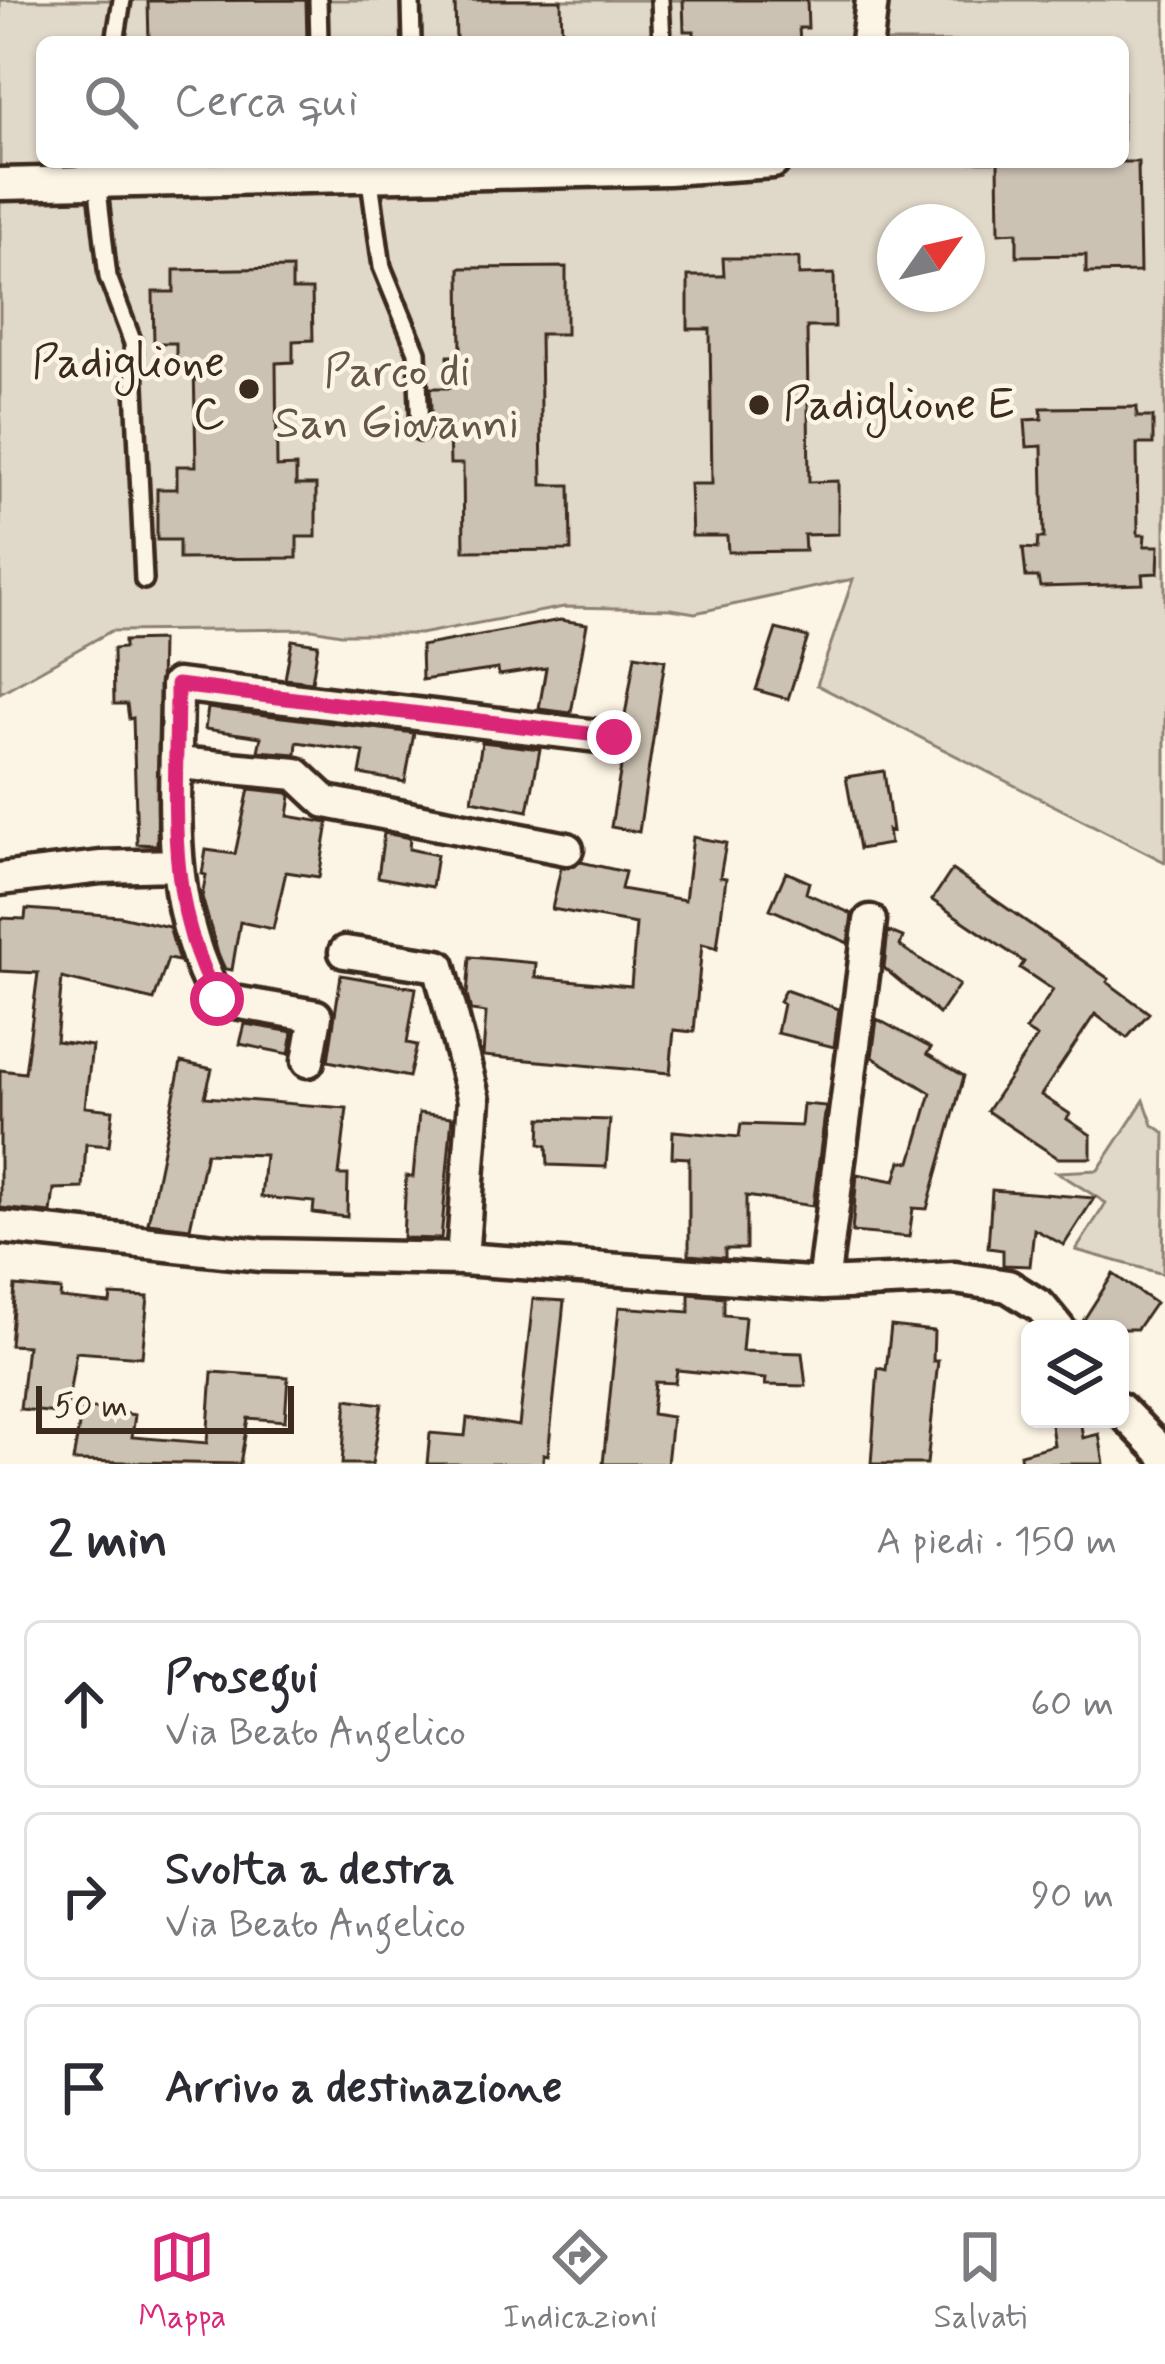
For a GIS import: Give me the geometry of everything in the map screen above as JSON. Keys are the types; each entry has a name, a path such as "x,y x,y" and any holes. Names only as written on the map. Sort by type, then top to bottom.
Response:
{"street":[{"path":"868,36 872,0"},
{"path":"0,184 98,172 444,168"},
{"path":"308,1061 316,1016 217,999 196,960 175,865 177,685 614,737"},
{"path":"177,763 296,774 326,802 567,849"},
{"path":"0,879 101,867 175,865"},
{"path":"823,1284 870,921"},
{"path":"345,952 439,965 474,1100 462,1259"},
{"path":"0,1227 261,1255 462,1259 823,1284 955,1278 1008,1286 1052,1320"},
{"path":"1129,1419 1164,1456"}],"lane":[{"path":"116,36 122,0"},
{"path":"411,0 412,36"},
{"path":"660,0 662,36"},
{"path":"318,1 319,36"},
{"path":"369,169 382,267 417,352 420,432"},
{"path":"98,172 108,277 134,343 144,580"}],"green space":[{"name":"Parco di San Giovanni","path":"0,0 1165,0 1165,862 817,685 853,579 695,613 564,607 420,634 341,634 312,629 111,631 0,693"},
{"path":"1144,1100 1153,1125 1165,1133 1163,1274 1076,1250 1106,1203 1057,1172 1098,1170"}],"building":[{"path":"306,0 307,36 149,36 148,1"},
{"path":"455,0 561,0 562,36 456,36"},
{"path":"683,0 807,0 808,28 799,28 800,36 694,36 694,31 684,31"},
{"path":"1129,162 1138,162 1140,272 1086,273 1086,255 1017,256 1017,232 999,233 998,168 1129,168"},
{"name":"Padiglione E","path":"723,258 799,258 799,275 834,274 835,327 807,327 809,482 838,481 838,534 804,535 805,551 728,552 727,536 692,536 690,484 712,484 710,329 688,329 688,276 724,276"},
{"path":"566,267 566,334 540,334 542,485 570,485 571,550 464,551 463,464 450,464 449,433 432,433 430,388 449,388 448,356 461,356 460,268"},
{"name":"Padiglione C","path":"292,268 292,290 312,290 313,340 293,341 293,362 276,363 277,467 296,466 296,485 316,485 316,537 297,537 297,558 179,559 179,540 157,540 157,489 177,489 177,466 196,466 194,364 176,364 176,343 154,343 153,292 174,292 174,270"},
{"path":"1137,407 1137,417 1153,417 1153,444 1137,444 1138,535 1145,535 1144,546 1159,546 1158,573 1142,574 1143,584 1040,587 1038,577 1026,577 1023,548 1037,549 1038,538 1044,538 1042,446 1027,447 1025,420 1042,419 1041,408"},
{"path":"560,620 587,624 571,713 539,709 546,668 499,675 498,669 422,680 421,646"},
{"path":"776,629 808,637 788,699 756,690"},
{"path":"161,640 157,845 137,844 133,718 129,719 127,704 114,704 113,649 124,648 124,641"},
{"path":"292,640 318,644 312,682 285,679"},
{"path":"635,655 665,660 639,832 611,827 623,755 633,741 625,716"},
{"path":"208,708 414,733 405,782 360,774 364,752 297,742 296,754 258,751 261,737 205,729"},
{"path":"482,742 540,749 528,811 472,800"},
{"path":"884,771 890,844 859,849 846,777"},
{"path":"249,789 288,793 288,816 328,823 319,877 286,872 273,929 240,922 232,970 225,969 218,954 202,897 206,875 202,874 206,850 235,854"},
{"path":"384,833 410,838 409,849 437,855 432,887 378,877"},
{"path":"693,837 726,843 720,877 726,878 717,948 702,944 694,1032 674,1030 670,1073 483,1056 486,1013 471,1011 467,995 470,957 536,963 535,977 631,986 636,924 552,909 561,868 581,862 625,872 621,889 685,900"},
{"path":"952,870 1109,979 1149,1013 1127,1038 1095,1014 1041,1095 1091,1135 1091,1158 1058,1158 987,1111 1037,1037 1026,1030 1053,990 1020,968 1024,962 932,900"},
{"path":"786,872 809,882 806,893 852,914 848,943 770,909"},
{"path":"26,909 120,916 169,927 179,961 168,959 154,1000 62,978 56,1041 92,1046 85,1107 113,1110 109,1146 86,1144 83,1188 54,1189 51,1213 0,1208 0,1070 25,1073 38,973 0,971 0,918 25,919"},
{"path":"888,931 903,937 900,946 959,985 939,1014 884,968"},
{"path":"341,975 416,988 407,1043 417,1045 409,1077 328,1061"},
{"path":"785,990 839,1009 834,1047 777,1033 783,1004 779,1001"},
{"path":"877,1019 931,1048 927,1054 964,1076 927,1209 913,1208 909,1237 852,1232 857,1174 895,1181 901,1161 911,1162 931,1093 872,1057"},
{"path":"245,1024 293,1032 289,1054 240,1044"},
{"path":"181,1062 212,1069 205,1097 347,1108 339,1175 348,1175 347,1217 313,1213 314,1202 261,1197 265,1155 206,1153 190,1228 148,1223"},
{"path":"803,1104 826,1106 813,1206 746,1196 746,1249 725,1249 725,1258 689,1255 689,1158 672,1157 673,1131 739,1137 741,1124 801,1126"},
{"path":"419,1113 452,1117 441,1239 403,1238 406,1176 413,1177"},
{"path":"541,1118 610,1120 606,1167 548,1165 547,1146 540,1144"},
{"path":"992,1190 1094,1198 1064,1245 1034,1229 1030,1266 1003,1265 1003,1250 988,1248"},
{"path":"1113,1274 1155,1303 1137,1329 1129,1329 1129,1320 1084,1320"},
{"path":"15,1286 61,1290 60,1298 110,1303 111,1295 148,1297 142,1357 76,1352 66,1414 20,1409 27,1346 10,1345"},
{"path":"689,1294 724,1297 724,1315 745,1317 742,1351 802,1353 806,1386 765,1385 766,1379 677,1370 675,1383 655,1382 652,1414 672,1417 667,1464 603,1464 619,1307 689,1312"},
{"path":"533,1299 564,1301 548,1455 544,1454 543,1464 427,1464 430,1433 465,1436 467,1418 519,1426"},
{"path":"891,1326 934,1331 933,1361 938,1361 927,1464 871,1464 878,1368 886,1370"},
{"path":"212,1372 288,1377 285,1421 248,1418 240,1464 73,1461 82,1407 135,1415 132,1437 207,1443"},
{"path":"347,1399 382,1404 372,1464 342,1464"},
{"path":"1051,1428 1081,1428 1083,1438 1099,1434 1104,1464 1021,1464 1020,1454 1054,1445"}],"place":[{"name":"Padiglione C","path":"249,389"},
{"name":"Padiglione E","path":"759,405"}],"route":[{"path":"217,999 196,960 175,865 177,685 614,737"}]}
